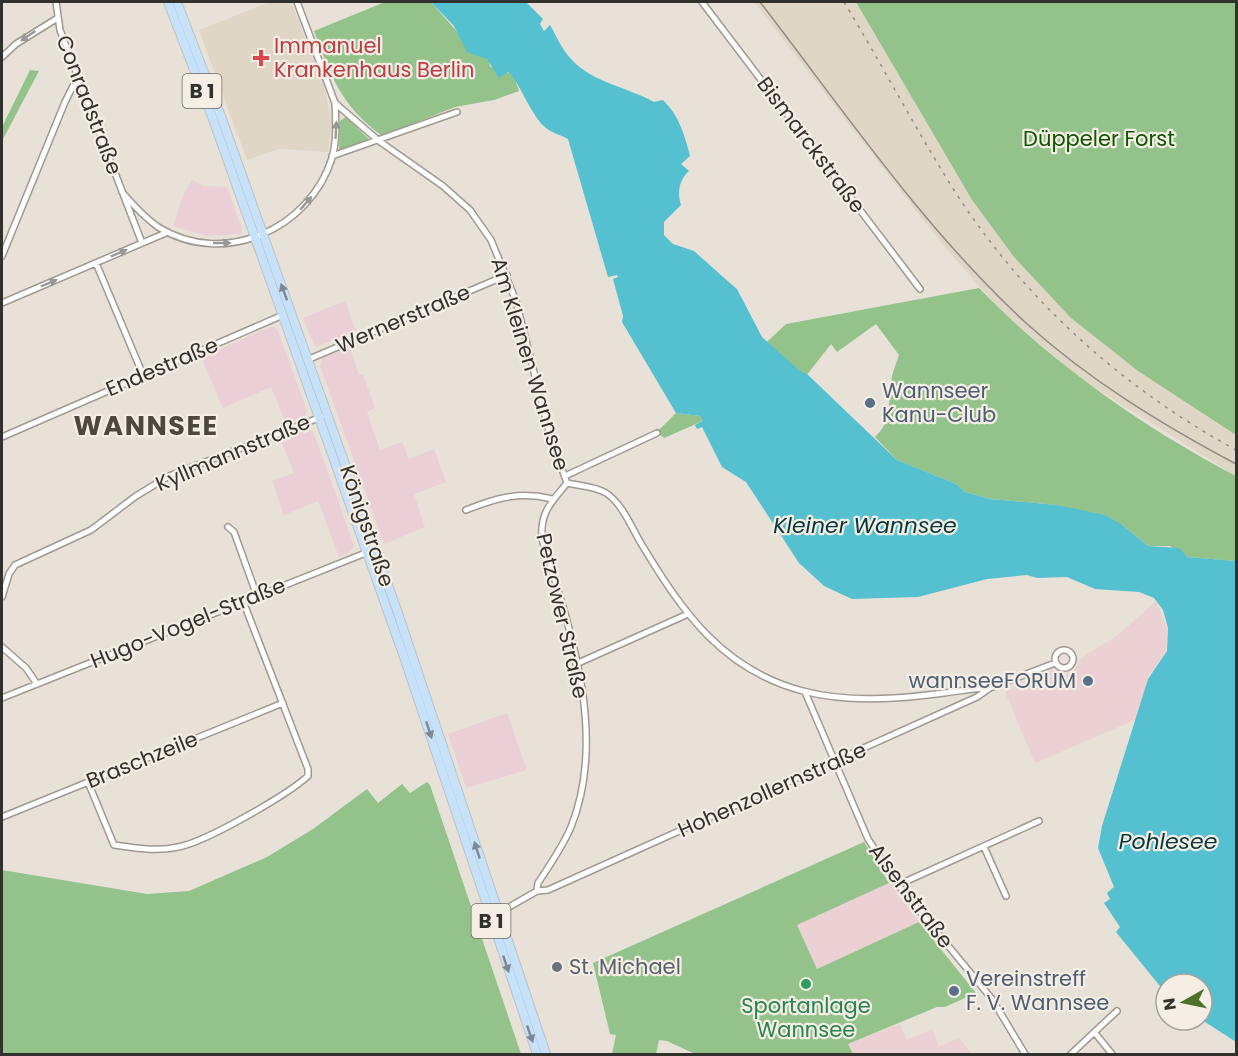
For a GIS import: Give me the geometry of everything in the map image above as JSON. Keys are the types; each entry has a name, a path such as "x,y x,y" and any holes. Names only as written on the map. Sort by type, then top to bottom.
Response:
{"main road":[{"name":"Königstraße","path":"168,2 259,236"},
{"name":"Königstraße","path":"177,2 371,550 494,915 537,1054"},
{"name":"Königstraße","path":"494,915 546,1054"}],"street":[{"name":"Conradstraße","path":"56,2 56,19 142,243"},
{"name":"Am Kleinen Wannsee","path":"297,2 335,103 379,141 443,186 470,210 491,240 507,275 532,358 551,439 567,483 596,488 607,493 618,504 663,579 709,640 730,657 778,684 805,692 873,698 990,688"},
{"name":"Bismarckstraße","path":"702,2 920,289"},
{"path":"2,57 16,44 56,19"},
{"path":"2,256 65,102 73,86 79,83"},
{"name":"Conradstraße","path":"122,192 141,213 168,232 198,242 219,243 259,236 291,219 306,204 321,182 332,156 336,123 335,103"},
{"path":"332,156 457,112"},
{"path":"2,303 168,232"},
{"path":"96,263 143,375"},
{"name":"Wernerstraße","path":"304,361 507,275"},
{"name":"Endestraße","path":"2,437 287,313"},
{"name":"Kyllmannstraße","path":"2,597 9,574 15,565 91,530 157,482 323,416"},
{"path":"565,476 657,433"},
{"name":"Petzower Straße","path":"537,891 538,883 570,829 581,787 585,733 576,664 542,539 543,516 552,499 567,483"},
{"path":"466,510 500,497 519,494 552,499"},
{"path":"228,527 234,532 256,596"},
{"name":"Hugo-Vogel-Straße","path":"2,698 371,550"},
{"path":"87,782 114,845 163,849 194,842 308,776 308,769 243,601"},
{"path":"576,664 688,614"},
{"path":"2,648 26,668 37,684"},
{"name":"Hohenzollernstraße","path":"494,915 537,891 548,890 835,762 977,697 990,688 1056,663"},
{"name":"Alsenstraße","path":"805,692 868,839 898,885 992,999 1025,1054"},
{"name":"Braschzeile","path":"2,817 283,703"},
{"path":"898,885 1039,821"},
{"path":"984,847 1006,896"},
{"path":"1071,1054 1117,1011"},
{"path":"1095,1033 1112,1054"}],"shaded area":[{"name":"Immanuel Krankenhaus Berlin","path":"270,2 291,2 324,86 332,123 328,152 279,149 247,160 199,30"},
{"path":"754,2 856,2 972,200 1014,257 1071,318 1138,371 1236,435 1236,476 1084,381 1001,311 942,244"},
{"path":"192,180 203,186 227,187 242,229 241,234 207,236 173,226 183,196"},
{"path":"345,301 356,332 315,347 303,318"},
{"path":"275,327 278,331 307,410 305,416 286,423 271,387 223,408 201,357"},
{"path":"349,345 359,375 363,374 375,408 367,412 380,450 402,442 409,459 434,449 446,482 414,494 425,527 384,544 320,366 323,356"},
{"path":"306,427 313,431 354,545 351,551 339,557 318,501 284,515 272,481 294,473 280,438"},
{"name":"wannseeFORUM","path":"1156,601 1167,628 1166,651 1148,677 1137,719 1035,763 1005,692 1052,670 1064,675 1074,672 1080,659 1118,635"},
{"path":"507,713 527,770 466,788 448,734"},
{"path":"889,883 919,922 817,969 797,925"},
{"path":"900,1024 907,1040 932,1029 939,1046 960,1038 971,1054 853,1054 848,1044"}],"green space":[{"name":"Immanuel Krankenhaus Berlin","path":"385,2 431,2 460,35 489,61 490,66 496,70 513,74 519,91 494,100 455,107 382,136 356,113 339,89 314,31"},
{"name":"Düppeler Forst","path":"856,2 1236,2 1236,435 1138,371 1071,318 1014,257 972,200"},
{"path":"30,70 39,71 2,141 2,127"},
{"path":"346,117 370,140 339,152 340,121"},
{"path":"979,288 1036,342 1100,392 1168,437 1236,476 1236,561 1187,557 1170,546 1148,546 1121,524 1057,505 990,499 965,492 956,484 897,460 875,437 887,419 892,379 899,355 876,324 837,352 831,344 792,394 756,352 786,324"},
{"path":"676,413 700,416 703,421 664,438 657,432"},
{"path":"427,782 430,785 521,1054 2,1054 2,870 147,894 189,891 267,857 313,829 367,789 378,803 402,784 410,793"},
{"name":"Sportanlage Wannsee","path":"864,842 889,883 797,925 817,969 919,922 976,993 848,1044 853,1054 695,1054 667,1041 659,1040 656,1054 612,1054 616,1035 610,1034 593,963"}],"water":[{"name":"Kleiner Wannsee","path":"431,2 526,2 543,19 540,24 544,31 550,25 565,52 580,68 654,102 663,100 677,119 690,156 681,164 689,171 680,186 681,205 664,222 664,235 673,244 694,251 737,289 762,337 800,371 807,374 897,460 956,484 965,492 990,499 1057,505 1105,515 1121,524 1148,546 1179,548 1187,557 1236,561 1236,1042 1214,1028 1214,972 1154,972 1154,979 1116,932 1120,927 1104,903 1110,899 1107,893 1114,887 1098,848 1102,826 1148,679 1167,651 1168,628 1163,610 1154,598 1139,592 1095,589 1067,577 1037,578 1027,575 987,579 918,597 852,599 824,586 799,563 746,482 722,467 702,427 697,429 695,425 703,421 700,416 676,413 622,322 623,316 613,279 618,277 617,275 608,277 568,139 548,130 541,123 512,75 508,72 499,78 487,59 467,52 454,26"}],"tram line":[{"path":"760,2 919,209 953,249 1026,323 1050,344 1126,400 1236,464"}],"railway":[{"path":"844,2 952,187 1010,266 1043,303 1114,369 1153,398 1236,450"}],"place":[{"name":"Immanuel Krankenhaus Berlin","path":"261,58"},
{"name":"Wannseer Kanu-Club","path":"870,403"},
{"name":"wannseeFORUM","path":"1088,681"},
{"name":"St. Michael","path":"557,967"},
{"name":"Sportanlage Wannsee","path":"806,984"},
{"name":"Vereinstreff F. V. Wannsee","path":"954,991"}],"district":[{"name":"WANNSEE","path":"146,426"}],"water label":[{"name":"Pohlesee","path":"1168,841"}]}
